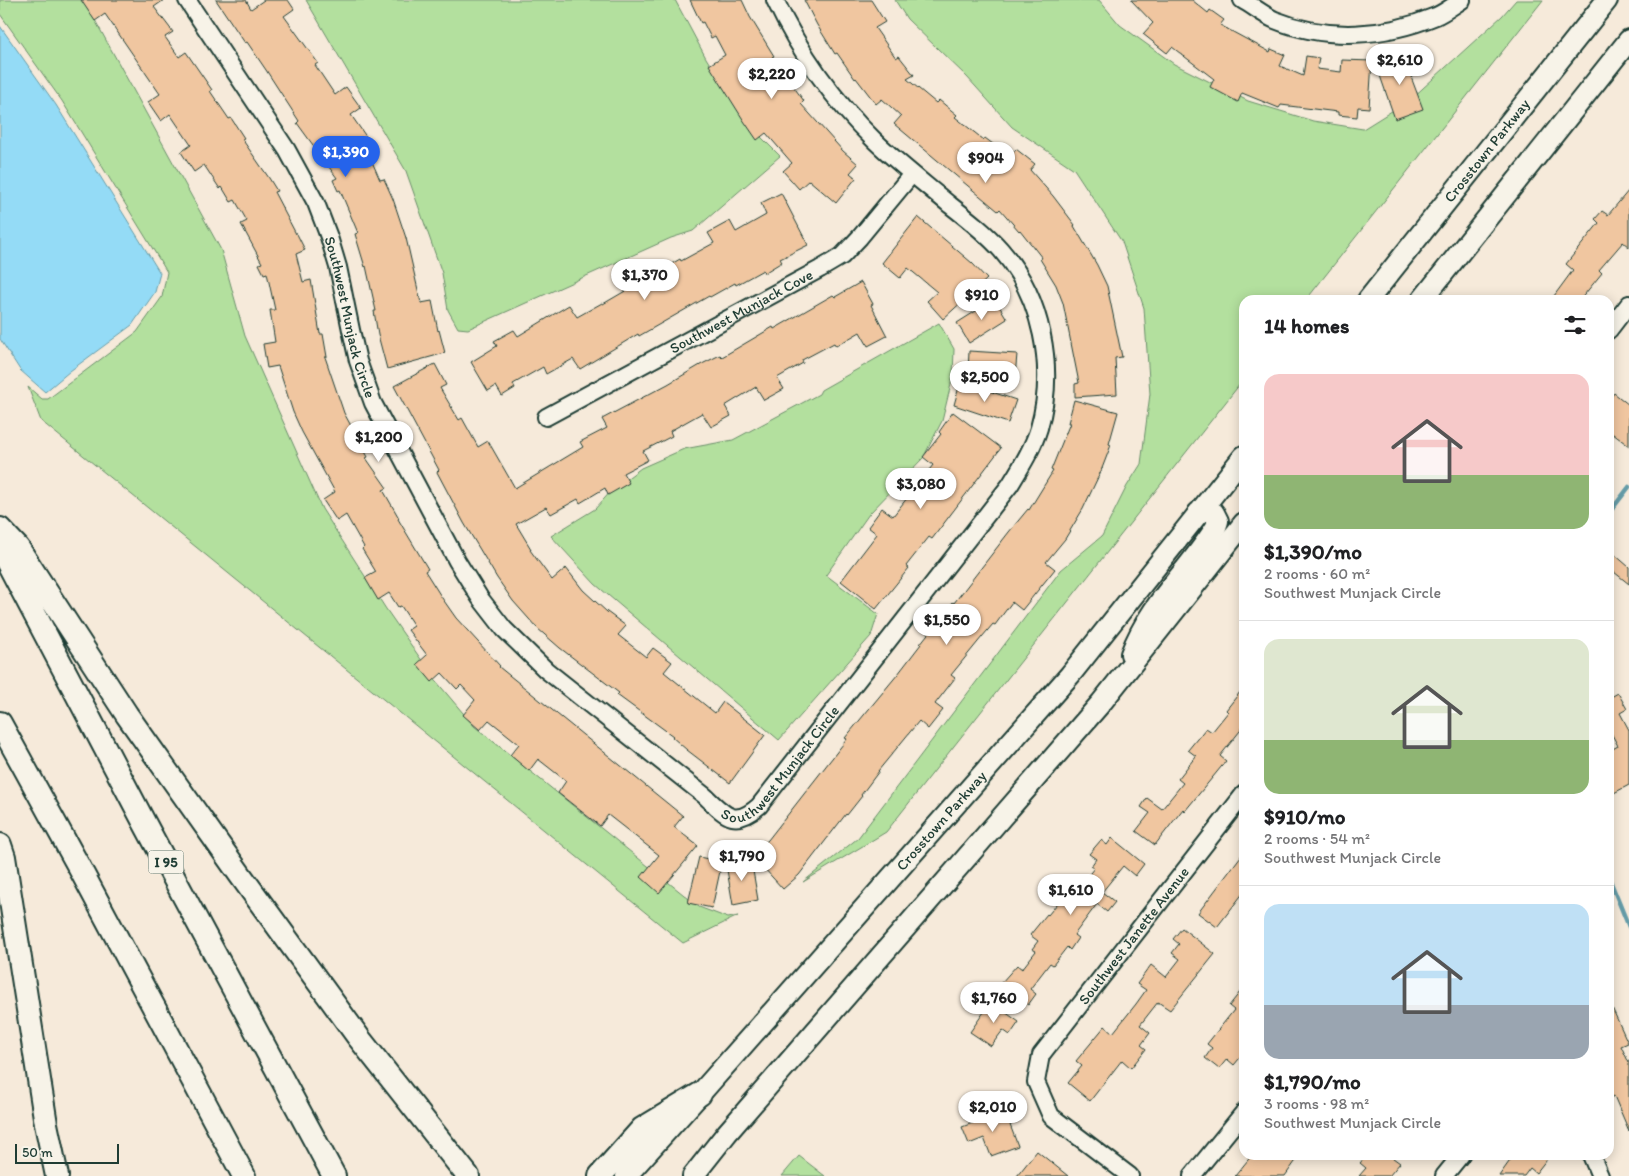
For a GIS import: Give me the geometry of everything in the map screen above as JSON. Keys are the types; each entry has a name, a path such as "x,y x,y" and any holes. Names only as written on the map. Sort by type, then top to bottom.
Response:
{"highway":[{"path":"0,529 18,548 127,715 241,876 359,1038 468,1176"},
{"name":"I 95","path":"0,548 145,824 334,1176"},
{"path":"0,723 244,1176"},
{"path":"0,845 4,857 46,1124 58,1176"},
{"path":"600,1176 642,1129 700,1094"}],"main road":[{"name":"Crosstown Parkway","path":"1372,295 1607,0"},
{"path":"1426,295 1629,40"},
{"name":"Crosstown Parkway","path":"626,1176 1070,675 1239,462"},
{"path":"1123,675 1139,634 1155,607 1216,527 1218,522 1214,513 1208,510 1198,513"},
{"path":"693,1176 727,1134 1088,718 1239,529"}],"street":[{"name":"Southwest Munjack Circle","path":"187,0 287,150 316,203 338,267 350,330 358,361 373,403 457,561 480,598 523,650 705,796 726,816 733,818 752,812 759,806 1010,485 1024,462 1039,429 1046,395 1046,361 1040,326 1031,298 1019,275 1001,250 977,226 912,174 876,141 840,103 799,45 775,0"},
{"path":"1242,0 1275,19 1315,31 1356,35 1402,27 1438,15 1462,0"},
{"name":"Southwest Munjack Cove","path":"546,417 842,256 912,174"},
{"path":"1614,324 1629,304"},
{"name":"Southwest Janette Avenue","path":"1130,1176 1051,1116 1036,1082 1041,1055 1239,800"},
{"path":"1192,1176 1239,1118"},
{"path":"1444,1176 1456,1160"},
{"path":"1593,1160 1600,1176"}],"green space":[{"path":"0,0 84,0 221,250 245,336 322,509 386,609 436,681 474,726 699,907 728,918 738,916 683,943 41,421 28,387 42,399 48,399 137,332 162,297 167,272 62,101 0,14"},
{"path":"306,0 675,0 706,58 745,121 780,156 693,231 671,238 468,329 458,328 448,310 442,273 406,171"},
{"path":"895,0 1099,0 1120,25 1174,64 1248,101 1313,121 1363,129 1411,99 1502,16 1516,0 1543,0 1310,295 1239,295 1239,385 886,832 803,882 858,838 1061,570 1102,536 1127,486 1141,464 1150,394 1144,308 1122,242 1074,169 1012,127 967,77 907,19"},
{"path":"939,323 954,349 953,376 942,421 923,458 869,514 826,575 878,614 871,636 779,740 595,584 551,536 595,509 613,489 641,468 684,449 733,440 819,394 821,390"},
{"path":"799,1156 825,1176 782,1176"}],"water":[{"path":"0,26 56,105 160,273 155,292 132,325 45,392 20,370 0,339"}],"building":[{"path":"81,0 164,0 154,7 173,32 165,37 179,57 186,52 229,119 231,118 244,138 242,139 277,191 274,192 305,250 296,254 303,282 311,280 320,334 323,334 327,357 325,357 344,413 368,457 366,458 387,488 383,490 428,569 425,571 442,598 456,618 499,667 683,816 674,827 698,846 659,893 641,877 659,855 608,815 600,826 558,793 566,781 538,759 529,771 510,755 519,744 489,720 480,730 463,715 475,700 461,685 457,689 442,673 432,682 417,664 427,655 408,630 414,626 401,606 398,607 389,593 378,600 365,578 376,572 362,549 364,547 346,515 337,521 323,500 335,492 302,432 293,412 278,366 267,368 263,344 275,342 270,310 275,310 267,273 264,274 259,264 262,263 241,224 247,221 235,200 231,202 222,187 220,189 204,165 194,172 181,152 191,145 170,114 161,121 148,102 160,94 105,14 95,21"},
{"path":"216,0 246,0 251,9 264,0 288,0 294,9 284,16 318,63 315,65 335,95 346,87 361,108 351,115 367,138 363,141 380,180 384,179 393,199 406,238 421,303 432,301 445,353 387,369 378,335 374,311 376,311 366,266 355,234 358,233 340,190 338,191 333,180 337,178 297,123 299,121 266,70"},
{"path":"690,0 742,0 774,56 772,57 804,101 801,104 843,151 858,164 850,173 856,178 836,203 809,180 799,189 783,171 792,163 766,133 757,140 709,65 725,55 715,36 711,38 703,22 701,23"},
{"path":"804,0 871,0 885,22 875,28 896,58 899,56 914,75 907,79 936,103 939,100 957,115 955,117 984,140 985,138 1010,157 1016,149 1035,164 1030,170 1075,225 1107,286 1122,357 1115,358 1117,394 1075,397 1075,384 1079,383 1063,303 1056,285 1040,259 1042,258 1020,230 1000,209 998,211 894,124 901,116 882,99 876,104 855,79 837,53 835,54"},
{"path":"1131,0 1192,0 1208,13 1210,10 1224,20 1220,25 1270,52 1271,49 1285,55 1280,66 1303,76 1306,56 1319,58 1317,69 1341,72 1342,60 1372,61 1369,108 1358,107 1357,117 1338,115 1338,112 1281,105 1279,108 1242,93 1238,102 1210,87 1214,79 1172,47 1167,53 1143,34 1153,23"},
{"path":"1406,53 1414,76 1411,77 1423,109 1395,119 1376,64"},
{"path":"1629,190 1629,247 1623,242 1599,270 1602,273 1584,295 1555,295 1573,270 1566,264 1599,223 1595,219 1602,211 1608,215"},
{"path":"781,193 808,245 780,259 782,262 764,273 763,270 736,285 735,283 709,296 639,336 638,334 580,369 573,359 546,374 543,367 513,384 515,388 502,396 496,386 488,391 471,362 497,346 494,341 514,330 518,336 569,305 577,317 603,304 680,259 681,261 714,243 708,233 730,221 736,232 766,215 761,203"},
{"path":"918,217 972,263 987,279 943,319 927,301 937,292 908,268 900,278 882,263"},
{"path":"861,282 887,336 868,346 860,332 836,346 834,343 802,360 803,363 777,378 784,389 764,400 756,387 725,406 731,416 711,427 702,413 670,431 672,436 643,451 648,460 623,473 629,483 608,495 605,488 580,503 578,499 551,514 546,507 516,524 530,550 552,580 566,568 583,590 626,626 618,635 646,657 653,648 672,662 664,672 715,713 723,702 765,735 730,783 560,648 537,628 513,601 464,523 437,472 439,470 394,386 435,364 446,385 440,388 459,420 462,418 478,447 488,441 515,488 583,447 580,442 607,428 602,419 702,364 720,355 722,357 773,327 774,329 833,295 835,297"},
{"path":"995,299 1007,319 969,343 957,323"},
{"path":"969,351 1017,354 1015,377 968,374"},
{"path":"960,383 1016,400 1008,423 954,405"},
{"path":"1614,393 1629,405 1629,446 1614,435"},
{"path":"1074,400 1118,412 1109,444 1111,445 1083,509 1065,539 1046,562 1055,569 1022,610 1012,602 995,625 993,624 951,675 955,678 935,704 943,710 928,729 919,721 878,771 862,796 799,875 783,889 752,855 768,840 847,739 845,738 898,674 1009,532 1029,510 1053,471 1051,470 1070,423 1068,423"},
{"path":"953,412 1001,448 932,539 929,537 906,566 909,568 876,609 841,581 877,534 868,527 882,508 893,516 933,465 923,457 941,434 939,432"},
{"path":"1614,554 1629,567 1629,584 1614,572"},
{"path":"1239,693 1239,732 1220,756 1226,761 1185,811 1183,809 1155,845 1136,831 1150,813 1141,807 1147,798 1162,809 1183,783 1178,779 1196,756 1188,750 1206,728 1212,732 1228,712 1226,710"},
{"path":"1618,693 1627,709 1620,713 1629,730 1629,785 1614,793 1614,748 1618,746 1614,738 1614,695"},
{"path":"1112,838 1144,864 1135,876 1123,866 1102,892 1115,902 1107,912 1097,904 1074,935 1078,938 1070,950 1067,947 1053,965 1050,963 1030,989 1036,994 1028,1005 1001,983 1017,965 1022,969 1036,951 1032,949 1038,941 1030,935 1071,887 1076,891 1094,868 1091,866 1096,859 1089,854 1101,840 1107,845"},
{"path":"699,857 722,862 712,908 688,903"},
{"path":"751,859 758,900 733,905 726,864"},
{"path":"1239,859 1239,898 1217,927 1198,913"},
{"path":"1182,928 1215,954 1170,1010 1158,1002 1140,1025 1150,1033 1141,1045 1146,1049 1131,1068 1122,1060 1090,1101 1068,1083 1082,1066 1076,1061 1105,1026 1113,1033 1136,1004 1146,990 1137,984 1151,965 1166,977 1180,959 1172,953 1179,944 1173,939"},
{"path":"1239,993 1239,1059 1234,1065 1227,1059 1219,1069 1205,1058 1212,1048 1207,1044 1234,1010 1229,1006"},
{"path":"991,1002 1019,1022 1010,1035 1003,1030 991,1046 970,1032"},
{"path":"1614,1012 1628,1043 1621,1046 1629,1063 1629,1131 1614,1096"},
{"path":"1007,1110 1012,1124 1010,1125 1018,1146 991,1156 984,1138 969,1144 962,1127"},
{"path":"1037,1151 1068,1176 1017,1176"},
{"path":"1248,1160 1296,1160 1285,1176 1235,1176"},
{"path":"1363,1160 1396,1160 1400,1163 1389,1176 1359,1176 1366,1168 1360,1163"},
{"path":"1510,1160 1546,1160 1536,1173 1530,1168 1524,1176 1499,1176"}],"waterway":[{"path":"1614,506 1629,487"},
{"path":"1614,890 1629,927"}]}
